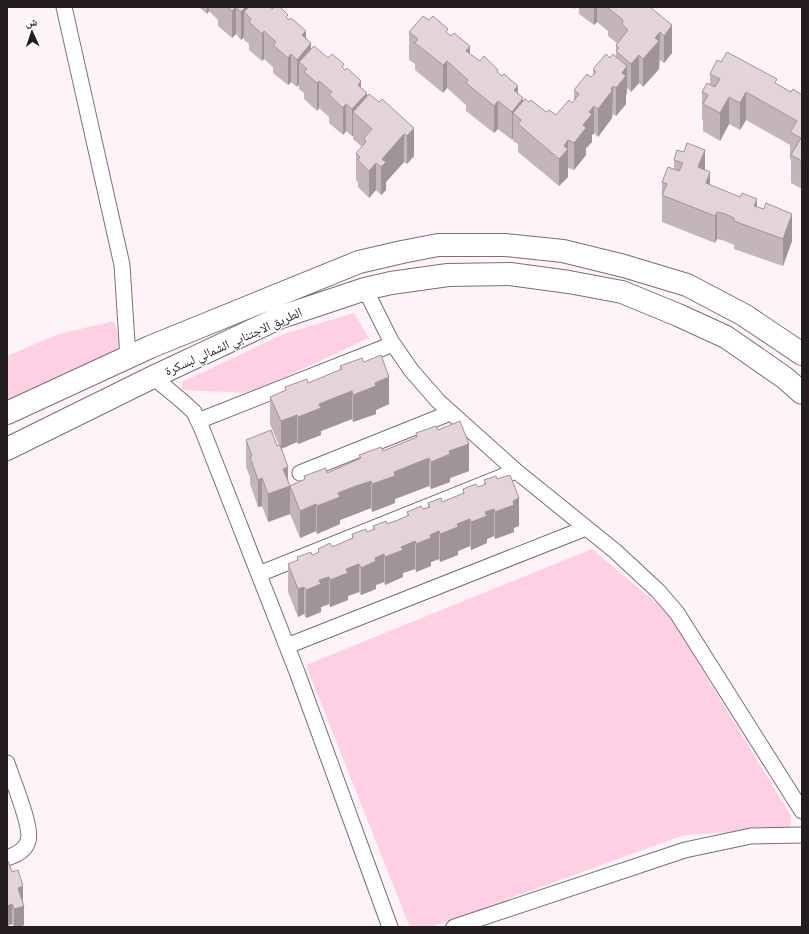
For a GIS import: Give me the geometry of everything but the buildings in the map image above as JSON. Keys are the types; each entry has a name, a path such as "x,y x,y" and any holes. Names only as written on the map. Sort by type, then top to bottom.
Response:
{"highway":[{"name":"الطريق الاجتنابي الشمالي لبسكرة","path":"7,413 150,347 359,262 402,252 438,246 505,246 563,251 624,266 687,285 744,315 802,354"},
{"name":"الطريق الاجتنابي الشمالي لبسكرة","path":"7,449 153,377 282,317 365,289 391,283 448,275 510,274 569,282 622,292 726,337 785,378 802,393"}],"street":[{"path":"64,7 122,265 128,358"},
{"path":"365,289 393,344 411,370 450,413 516,471 615,551 658,591 677,613 802,811"},
{"path":"198,421 393,344"},
{"path":"153,377 194,412 198,421 287,646 390,927"},
{"path":"300,473 450,413"},
{"path":"259,574 516,471"},
{"path":"287,646 586,528"},
{"path":"7,764 28,827 29,840 24,849 7,858"},
{"path":"454,927 685,850 751,836 802,835"}],"shaded area":[{"path":"354,313 369,338 251,393 182,390 182,382 284,334"},
{"path":"114,321 123,348 7,402 7,356 59,334"},
{"path":"592,549 667,612 791,816 790,829 684,835 431,927 412,927 409,925 306,665"}]}
